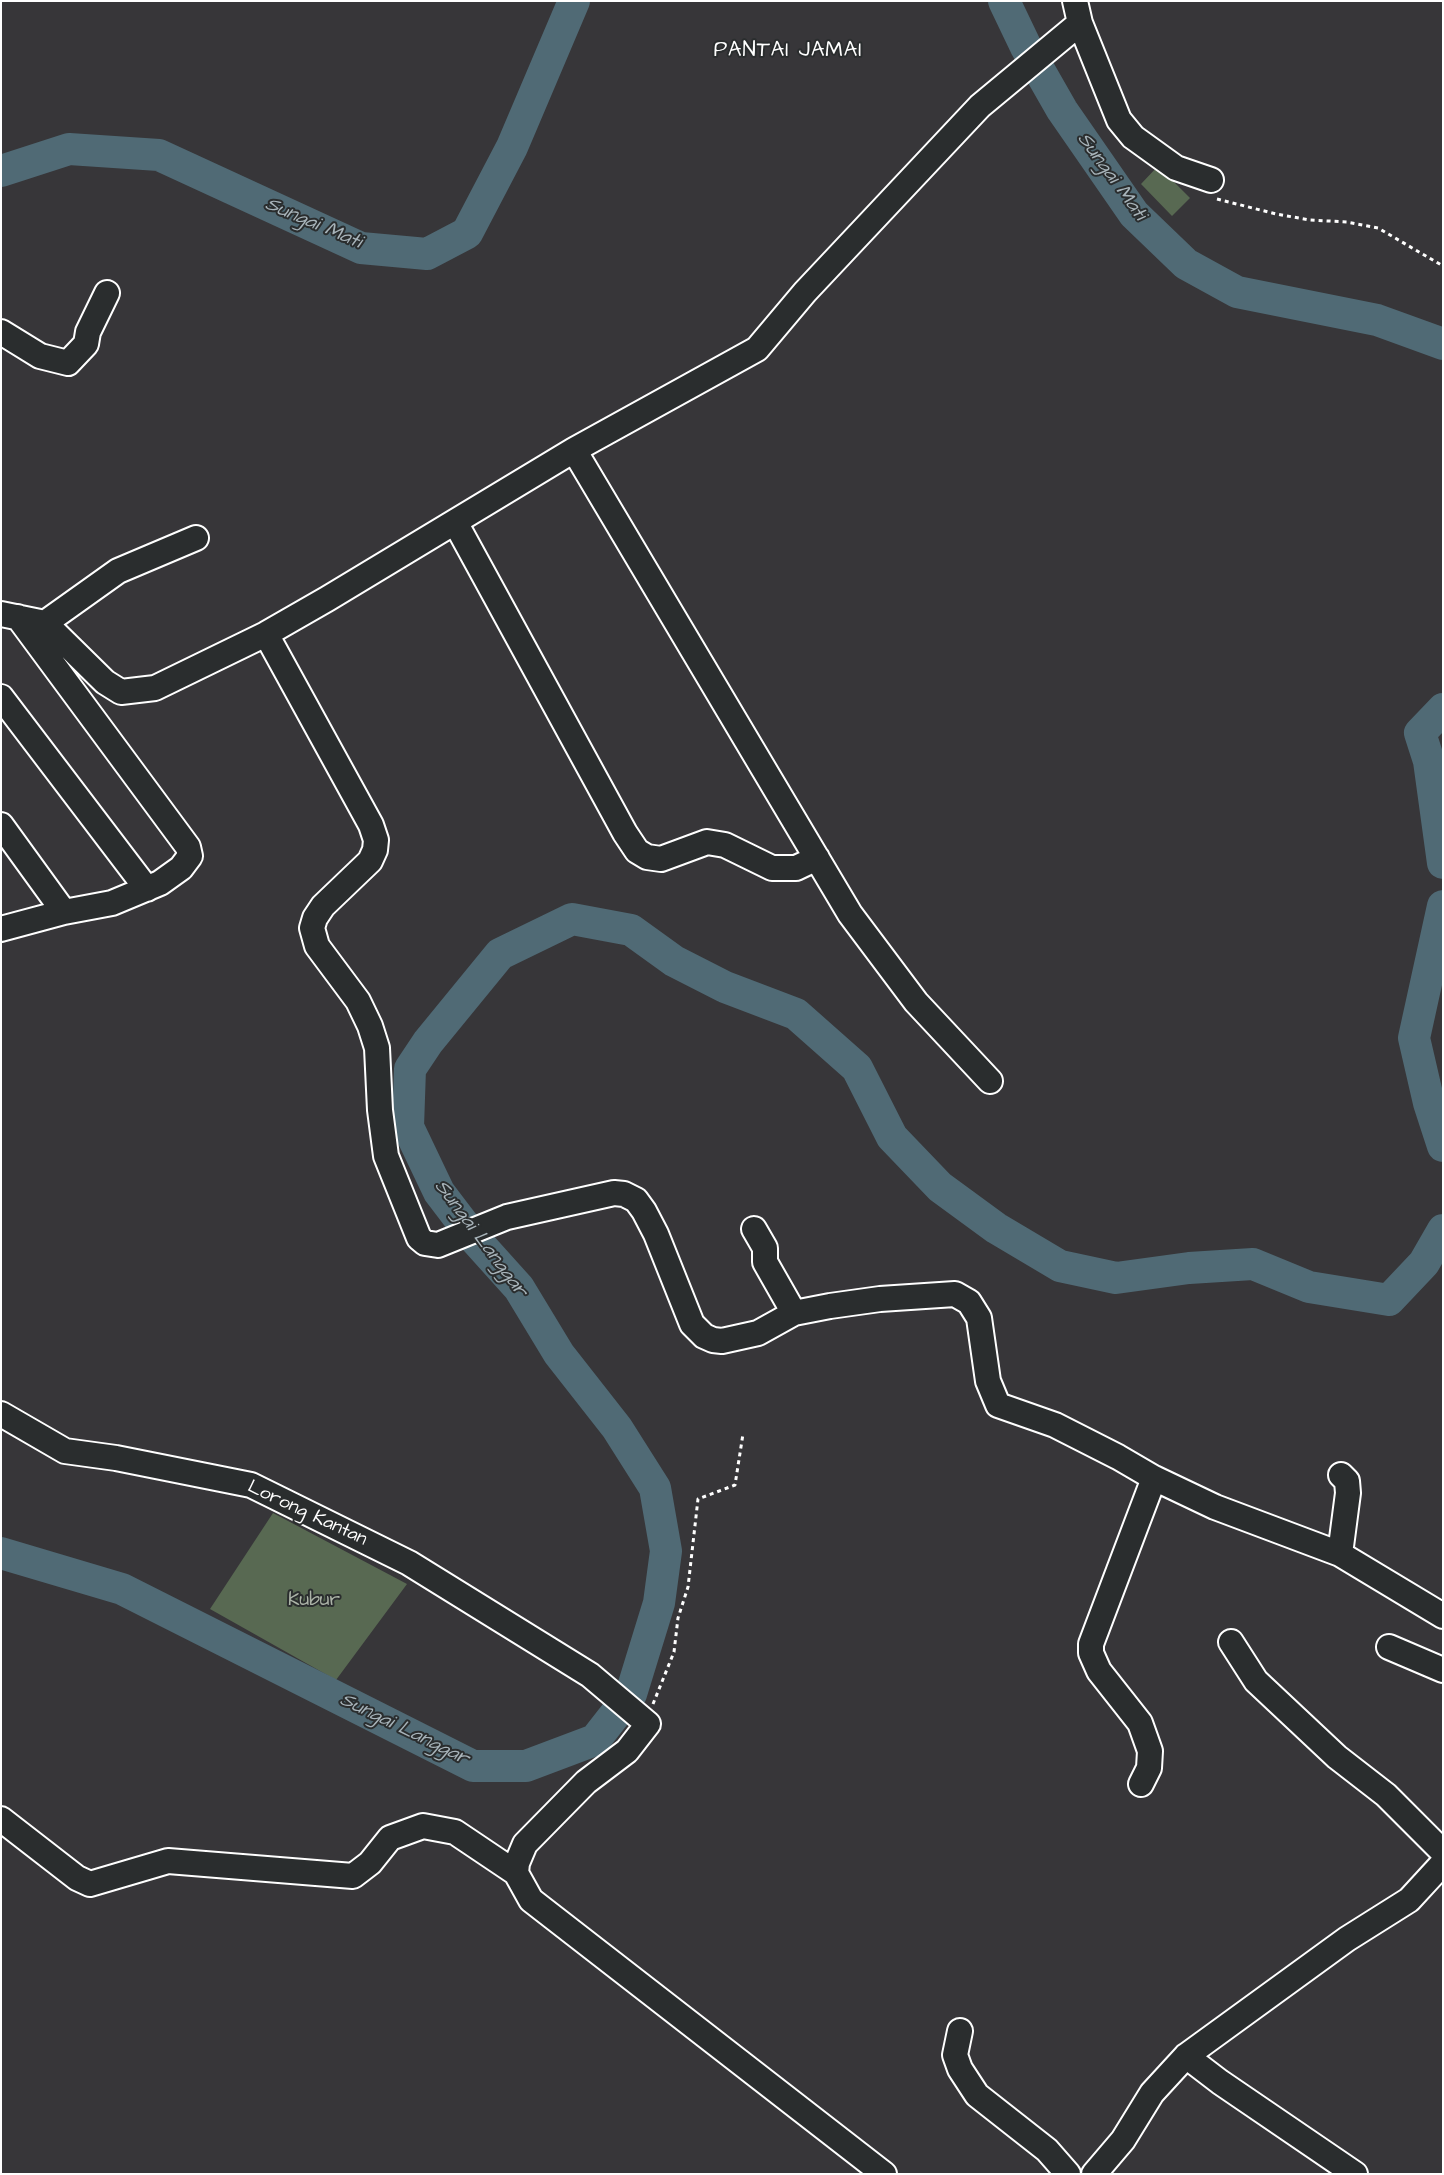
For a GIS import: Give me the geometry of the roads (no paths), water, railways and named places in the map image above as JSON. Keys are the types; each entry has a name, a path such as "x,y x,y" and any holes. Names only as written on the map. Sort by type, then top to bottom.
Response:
{"street":[{"path":"10,615 44,622 105,682 121,692 155,688 266,634 574,450 757,349 805,292 925,162 980,106 1056,44 1077,12"},
{"path":"1077,12 1119,120 1133,137 1176,168 1211,180"},
{"path":"1,332 40,356 68,363 86,344 88,332 107,293"},
{"path":"574,450 850,914 916,1002 990,1081"},
{"path":"455,522 625,833 637,851 647,857 660,860 707,842 725,845 772,868 796,868 817,858"},
{"path":"44,622 118,571 196,538"},
{"path":"1,929 64,912 112,903 160,883 186,863 190,856 188,847 10,615"},
{"path":"266,634 371,826 376,840 375,850 370,861 323,906 315,918 312,928 317,946 358,1001 370,1026 376,1048 380,1110 386,1156 418,1238 425,1243 438,1245 507,1217 614,1193 624,1194 636,1200 644,1211 656,1234 692,1324 704,1336 722,1341 750,1336 794,1313 880,1299 955,1294 969,1302 979,1318 988,1381 998,1405 1055,1425 1118,1457 1154,1478 1215,1507 1340,1554 1443,1616"},
{"path":"1,697 147,889"},
{"path":"1,825 64,912"},
{"path":"754,1229 765,1248 765,1262 794,1313"},
{"name":"Lorong Kantan","path":"1,1414 65,1451 116,1458 251,1485 410,1563 590,1675 644,1720 627,1751 586,1782 525,1844 517,1863 516,1873"},
{"path":"1340,1554 1348,1493 1347,1481 1342,1475"},
{"path":"1141,1784 1149,1768 1150,1751 1133,1711 1099,1671 1091,1653 1091,1644 1154,1478"},
{"path":"1231,1642 1256,1681 1337,1757 1386,1796 1443,1852"},
{"path":"1389,1647 1443,1670"},
{"path":"1,1819 77,1878 90,1884 168,1861 353,1876 370,1862 390,1838 422,1826 455,1832 516,1873 532,1900 884,2174"},
{"path":"1094,2174 1123,2140 1152,2093 1186,2056 1347,1939 1409,1900 1443,1863"},
{"path":"960,2031 955,2055 960,2069 977,2095 1047,2150 1068,2174"},
{"path":"1186,2056 1220,2082 1355,2174"}],"waterway":[{"name":"Sungai Mati","path":"1,171 69,149 159,155 361,248 427,254 467,233 512,147 574,1"},
{"name":"Sungai Mati","path":"1004,1 1026,47 1062,110 1134,214 1186,264 1237,292 1377,320 1443,344"},
{"name":"Sungai Langgar","path":"1443,709 1420,733 1429,761 1443,863"},
{"name":"Sungai Langgar","path":"1443,906 1414,1038 1429,1103 1443,1146"},
{"name":"Sungai Langgar","path":"1,1553 122,1589 473,1766 526,1766 595,1740 631,1694 659,1603 666,1551 655,1488 617,1428 559,1354 519,1288 474,1238 439,1192 408,1127 410,1069 428,1042 500,954 572,919 631,930 674,961 725,987 796,1014 857,1068 892,1137 940,1187 996,1228 1060,1266 1116,1278 1189,1268 1253,1264 1309,1287 1389,1300 1424,1263 1443,1230"}],"district":[{"name":"PANTAI JAMAI","path":"788,52"}],"park label":[{"name":"Kubur","path":"314,1601"}]}
